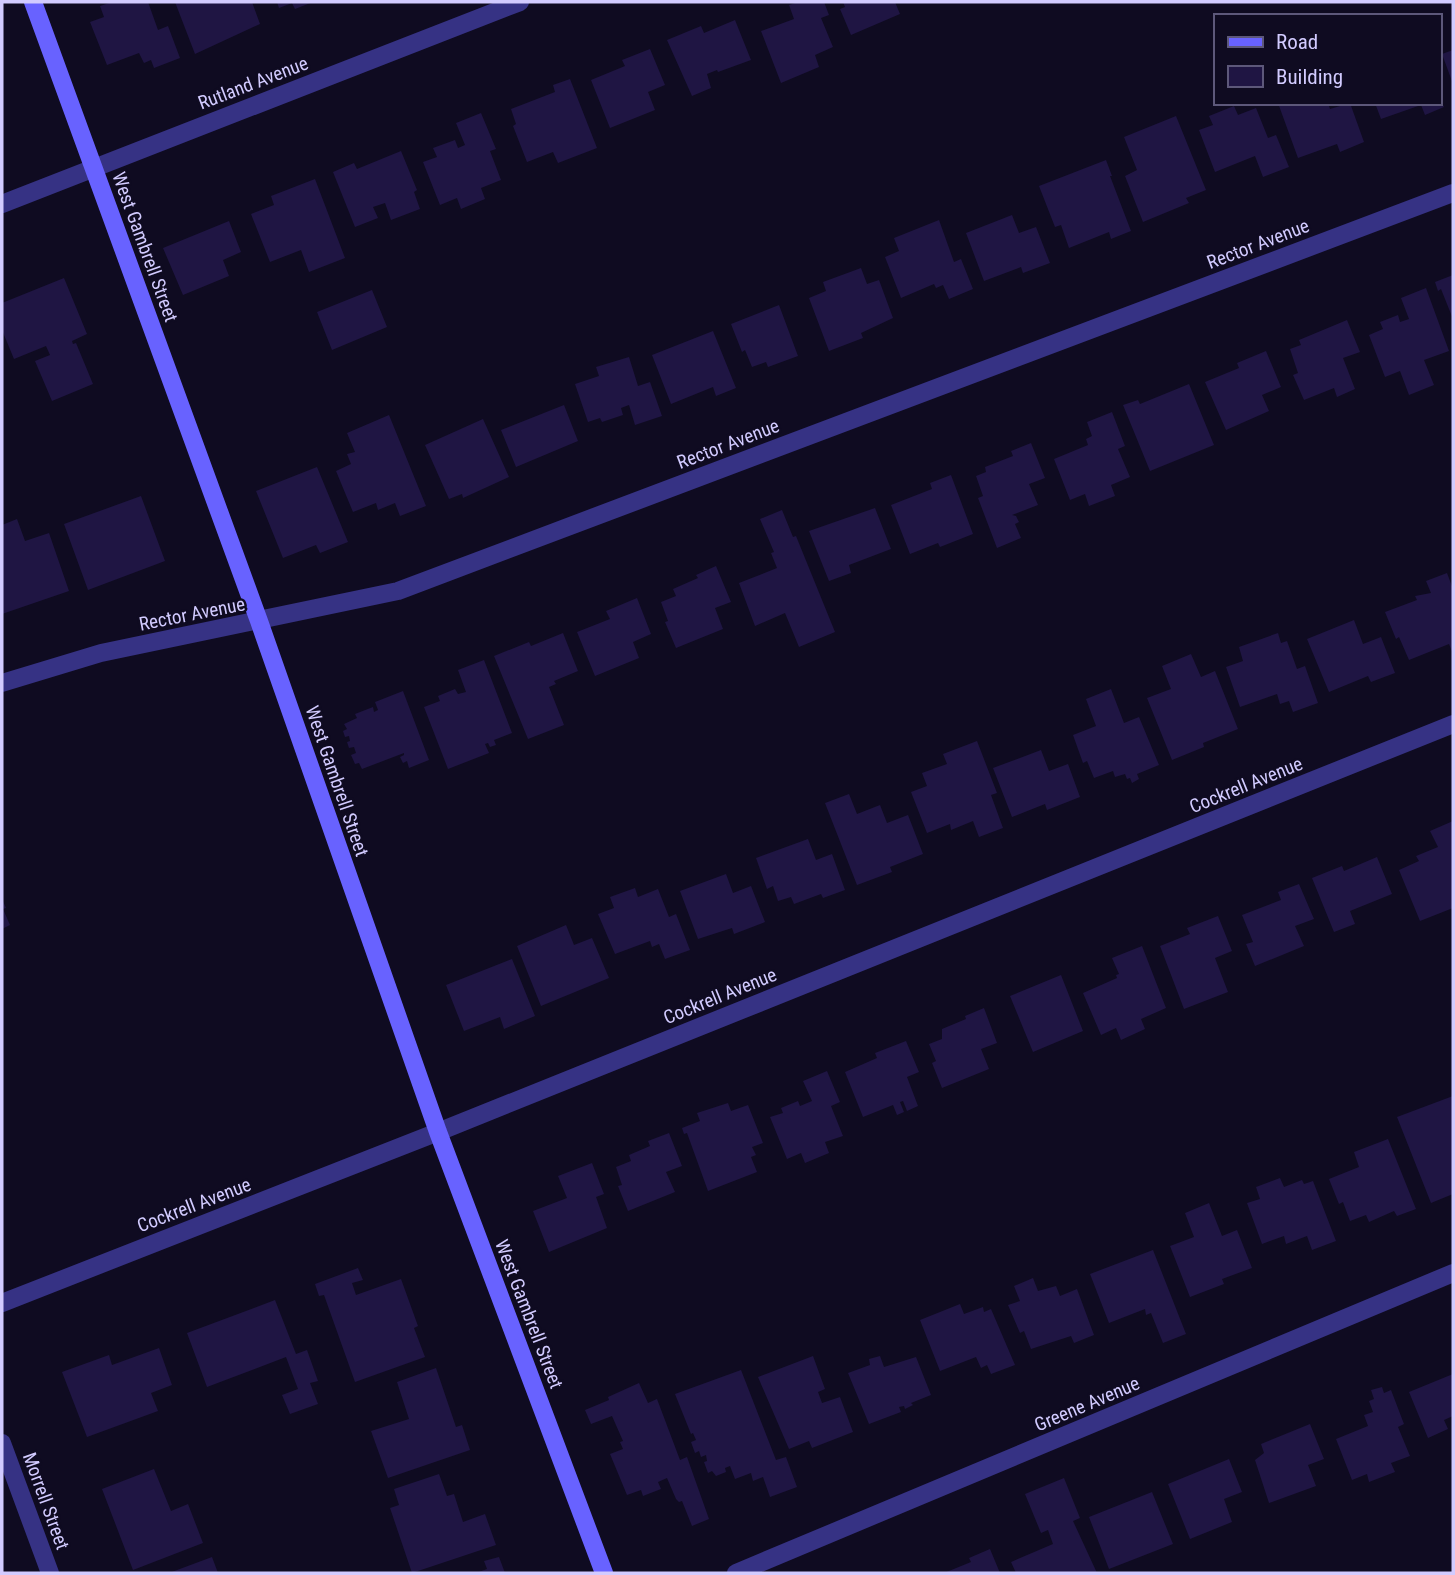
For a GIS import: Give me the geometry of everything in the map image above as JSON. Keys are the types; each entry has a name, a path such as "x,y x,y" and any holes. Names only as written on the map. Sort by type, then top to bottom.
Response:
{"street":[{"name":"West Gambrell Street","path":"33,2 259,621 438,1132 604,1573"},
{"name":"Rutland Avenue","path":"2,204 520,2"},
{"name":"Rector Avenue","path":"2,683 101,653 398,591 1453,193"},
{"name":"Cockrell Avenue","path":"2,1303 438,1132 1453,724"},
{"name":"Greene Avenue","path":"736,1573 1453,1273"},
{"name":"Morrell Street","path":"2,1443 50,1573"}],"building":[{"path":"112,2 148,2 158,30 168,26 180,58 154,68 151,60 144,63 139,53 107,65 90,22 104,17 100,6"},
{"path":"175,2 252,2 260,24 195,54"},
{"path":"277,2 313,2 295,9 292,3 279,8"},
{"path":"798,2 824,2 829,15 821,18 833,47 815,55 819,67 781,83 761,31 794,19 789,5"},
{"path":"843,2 895,2 900,14 851,35 840,9 845,7"},
{"path":"735,20 751,60 707,74 711,88 692,96 667,40 701,26 704,33"},
{"path":"650,49 665,85 648,92 655,110 610,128 591,80 625,66 622,60"},
{"path":"1453,50 1453,84 1442,54"},
{"path":"570,79 597,148 558,163 553,152 527,162 513,126 516,124 511,109 555,92 553,85"},
{"path":"1441,100 1444,107 1425,115 1421,105 1441,105"},
{"path":"1279,105 1329,105 1330,109 1351,105 1364,142 1340,152 1337,144 1298,158"},
{"path":"1376,105 1421,105 1381,119"},
{"path":"1234,106 1238,115 1256,108 1268,138 1276,135 1289,167 1263,177 1255,156 1215,172 1199,130 1213,125 1209,116"},
{"path":"481,113 496,149 490,151 501,180 481,188 485,199 461,209 457,198 440,205 423,162 437,157 433,148 455,140 458,148 465,145 456,123"},
{"path":"1176,116 1206,190 1186,198 1189,203 1143,222 1125,176 1137,170 1124,137"},
{"path":"401,151 417,190 414,192 420,209 391,220 385,203 373,207 378,218 355,227 333,172 354,163 357,169"},
{"path":"1106,160 1131,231 1111,239 1109,232 1069,248 1061,225 1055,227 1039,186"},
{"path":"315,179 345,258 309,272 301,250 270,262 251,214 274,205 271,196"},
{"path":"1012,215 1019,233 1036,227 1050,263 1023,273 1021,267 984,281 966,233"},
{"path":"939,220 954,262 961,259 973,289 949,299 943,285 936,288 934,284 901,298 885,257 899,251 894,238"},
{"path":"229,221 241,252 223,260 229,276 183,295 163,248"},
{"path":"861,268 867,284 879,280 893,318 861,333 863,338 829,351 809,298 826,291 823,282"},
{"path":"1453,275 1453,319 1441,289 1438,291 1435,282"},
{"path":"64,278 87,334 72,341 73,344 76,343 93,384 52,401 35,361 50,355 46,346 14,359 2,330 2,303"},
{"path":"1426,288 1449,351 1424,360 1434,385 1409,395 1400,371 1385,377 1369,335 1383,329 1380,322 1398,315 1400,322 1409,319 1401,298"},
{"path":"372,290 387,327 332,350 317,312"},
{"path":"779,305 798,356 768,367 766,362 752,367 745,350 742,352 731,324"},
{"path":"1347,320 1360,352 1343,358 1355,389 1337,397 1334,388 1304,400 1293,375 1298,373 1290,349 1301,345 1299,340"},
{"path":"713,331 736,388 716,396 713,387 671,404 652,355"},
{"path":"1266,351 1281,387 1262,395 1269,411 1226,430 1205,382 1239,368 1237,363"},
{"path":"629,357 638,386 650,382 662,416 635,425 629,405 621,408 623,415 602,422 600,418 588,422 575,384 599,376 596,367"},
{"path":"1189,384 1214,445 1150,471 1123,405 1138,400 1140,404"},
{"path":"564,405 578,441 516,467 501,430"},
{"path":"1112,412 1125,446 1118,449 1130,477 1111,485 1115,496 1089,506 1085,494 1070,500 1054,459 1088,445 1086,439 1092,436 1087,422"},
{"path":"389,415 426,506 400,516 395,503 378,510 376,503 353,512 336,471 351,464 347,454 355,452 347,433"},
{"path":"483,419 509,477 463,498 462,494 449,499 425,445"},
{"path":"1031,443 1045,478 1029,484 1038,505 1012,515 1016,516 1019,522 1015,524 1021,538 997,548 978,498 983,496 976,476 986,472 985,467 1013,456 1011,451"},
{"path":"317,467 348,542 320,553 316,545 283,558 256,491"},
{"path":"951,475 973,534 940,547 938,543 910,554 891,505 932,489 930,483"},
{"path":"141,496 165,561 88,590 64,524"},
{"path":"875,508 891,549 849,565 851,573 829,581 809,531"},
{"path":"782,510 793,537 796,536 835,632 799,647 785,613 755,626 739,583 777,568 771,553 774,552 760,519"},
{"path":"17,519 25,541 49,533 69,591 2,614 2,525"},
{"path":"716,566 731,602 715,608 723,629 676,648 665,622 668,621 661,602 676,596 673,589"},
{"path":"1447,573 1453,589 1453,654 1449,644 1409,660 1399,637 1396,639 1385,612 1417,600 1415,596 1431,593 1426,581"},
{"path":"637,598 651,634 633,642 639,658 595,676 577,632 610,619 606,611"},
{"path":"1354,620 1363,644 1381,637 1395,673 1371,682 1368,676 1329,692 1307,639"},
{"path":"563,633 578,671 554,681 556,684 549,687 564,725 528,739 494,656 529,642 531,646"},
{"path":"1278,633 1281,643 1287,641 1297,669 1305,666 1318,703 1293,712 1289,701 1280,704 1277,694 1240,707 1226,667 1243,661 1239,647"},
{"path":"1191,654 1201,677 1215,671 1238,729 1203,743 1204,747 1172,760 1147,698 1171,689 1162,666"},
{"path":"484,660 512,733 494,740 496,745 490,747 488,743 485,744 489,753 448,769 424,707 440,701 438,696 455,689 458,694 466,692 458,670"},
{"path":"1111,689 1124,723 1139,717 1159,765 1137,774 1139,779 1132,783 1125,774 1115,777 1113,771 1094,778 1087,761 1083,763 1073,735 1096,726 1086,699"},
{"path":"403,691 429,760 409,768 407,761 403,763 400,757 404,753 362,769 359,763 355,764 351,755 356,753 354,747 349,748 349,736 345,737 343,731 347,729 344,724 357,718 355,714 373,707 374,712 378,710 375,702"},
{"path":"977,741 997,793 991,795 1003,828 979,837 973,821 951,830 950,824 927,833 911,792 927,786 922,773 947,764 943,754"},
{"path":"1041,750 1049,771 1068,764 1080,797 1047,810 1045,804 1012,817 993,768"},
{"path":"849,794 857,814 880,805 887,823 908,815 923,854 890,867 892,872 857,885 825,803"},
{"path":"1453,821 1453,908 1420,921 1399,870 1419,861 1416,856 1438,847 1430,831"},
{"path":"808,839 816,860 832,854 845,890 823,898 821,894 794,904 791,897 778,901 773,886 767,889 756,858"},
{"path":"1377,857 1392,894 1350,911 1355,924 1334,932 1312,878 1342,866 1344,871"},
{"path":"726,874 733,893 751,886 765,922 734,934 732,928 698,939 680,891"},
{"path":"1299,884 1314,919 1295,926 1304,946 1255,966 1246,944 1253,942 1242,915 1281,900 1278,892"},
{"path":"635,888 638,897 658,889 669,917 676,914 690,950 665,959 659,944 652,947 650,941 615,954 598,914 614,908 610,897"},
{"path":"2,899 10,925 2,929"},
{"path":"1218,916 1232,951 1215,958 1228,992 1184,1009 1160,946 1190,934 1187,928"},
{"path":"566,925 574,945 592,938 609,978 541,1006 517,946"},
{"path":"1142,946 1166,1008 1141,1019 1145,1029 1121,1040 1116,1028 1101,1035 1083,993 1117,978 1116,975 1119,974 1112,958"},
{"path":"512,959 535,1016 504,1029 500,1017 464,1031 446,985"},
{"path":"1061,975 1083,1031 1033,1052 1010,996"},
{"path":"984,1008 997,1043 981,1049 989,1069 942,1088 932,1063 936,1061 929,1044 942,1039 942,1029"},
{"path":"906,1041 919,1072 907,1077 918,1106 907,1111 903,1101 900,1102 904,1112 897,1115 893,1105 863,1117 845,1072 877,1058 875,1053"},
{"path":"827,1071 840,1102 831,1106 843,1136 825,1142 829,1153 805,1163 801,1153 787,1159 770,1117 783,1113 781,1108 798,1101 800,1106 812,1101 803,1081"},
{"path":"1453,1096 1453,1194 1431,1203 1397,1117"},
{"path":"728,1103 731,1111 748,1105 763,1143 752,1147 756,1155 751,1157 757,1172 708,1191 687,1133 684,1134 682,1128 700,1121 697,1113"},
{"path":"669,1133 682,1166 666,1172 675,1192 628,1211 618,1186 622,1185 616,1167 631,1161 629,1155 650,1146 648,1141"},
{"path":"1388,1139 1416,1209 1397,1216 1394,1211 1369,1222 1366,1215 1350,1221 1343,1202 1339,1204 1329,1179 1359,1167 1354,1152"},
{"path":"592,1163 604,1194 596,1197 607,1228 549,1252 533,1211 567,1198 558,1176"},
{"path":"1280,1178 1284,1187 1302,1180 1304,1184 1313,1181 1336,1241 1312,1250 1307,1236 1286,1244 1284,1236 1262,1244 1247,1203 1260,1199 1256,1187"},
{"path":"1209,1203 1222,1236 1237,1230 1252,1268 1222,1279 1224,1284 1190,1297 1170,1246 1194,1237 1185,1213"},
{"path":"1153,1250 1186,1334 1163,1343 1151,1313 1146,1315 1145,1309 1109,1323 1090,1274"},
{"path":"358,1268 363,1280 352,1283 356,1295 401,1279 418,1326 414,1328 425,1357 355,1382 324,1295 319,1296 315,1284"},
{"path":"1033,1278 1038,1291 1056,1286 1060,1296 1077,1289 1094,1335 1074,1343 1071,1336 1031,1349 1024,1331 1020,1333 1008,1305 1020,1301 1014,1286"},
{"path":"275,1300 296,1354 307,1350 318,1381 310,1383 318,1404 290,1414 282,1395 298,1389 286,1357 207,1387 187,1333"},
{"path":"960,1304 964,1314 983,1307 984,1312 991,1309 1015,1365 991,1374 987,1365 981,1368 976,1357 940,1371 920,1320"},
{"path":"159,1348 172,1385 151,1393 158,1411 87,1437 62,1372 109,1355 112,1365"},
{"path":"813,1356 825,1389 818,1392 822,1403 840,1397 853,1432 812,1448 809,1441 789,1449 758,1377"},
{"path":"880,1356 884,1367 916,1357 931,1395 911,1403 913,1405 905,1409 904,1406 899,1407 901,1412 869,1424 848,1373 870,1365 869,1359"},
{"path":"436,1368 456,1427 462,1425 470,1450 388,1478 371,1431 409,1419 397,1382"},
{"path":"741,1370 776,1460 786,1457 797,1487 770,1497 763,1477 753,1481 751,1473 735,1479 730,1466 725,1468 726,1472 716,1476 712,1471 708,1473 704,1462 707,1461 706,1455 701,1457 699,1451 695,1453 691,1442 696,1440 675,1394"},
{"path":"1453,1374 1453,1416 1444,1420 1448,1429 1428,1438 1409,1392"},
{"path":"639,1383 648,1403 657,1399 680,1460 687,1457 709,1519 692,1526 682,1501 676,1499 667,1478 658,1482 661,1489 643,1496 641,1490 627,1495 610,1454 623,1449 620,1442 623,1441 612,1416 591,1424 585,1410"},
{"path":"1382,1387 1384,1393 1391,1390 1404,1424 1398,1427 1410,1456 1391,1463 1395,1472 1369,1482 1367,1474 1352,1480 1336,1439 1368,1426 1364,1415 1373,1412 1369,1401 1374,1399 1371,1390"},
{"path":"1310,1424 1324,1459 1308,1465 1316,1486 1269,1503 1255,1460 1264,1453 1261,1444"},
{"path":"1229,1459 1242,1492 1224,1499 1232,1522 1190,1539 1168,1484"},
{"path":"154,1469 171,1511 188,1504 203,1543 133,1570 102,1489"},
{"path":"439,1474 447,1496 454,1494 463,1522 485,1514 496,1545 412,1573 390,1508 399,1505 394,1489"},
{"path":"1064,1478 1080,1518 1073,1521 1097,1573 1016,1573 1011,1562 1053,1544 1048,1530 1041,1533 1025,1494"},
{"path":"1152,1492 1173,1544 1109,1569 1089,1517"},
{"path":"990,1549 1000,1573 944,1573 971,1562 969,1558"},
{"path":"212,1557 218,1573 169,1573"},
{"path":"499,1557 505,1573 476,1573 487,1569 484,1561"}]}
